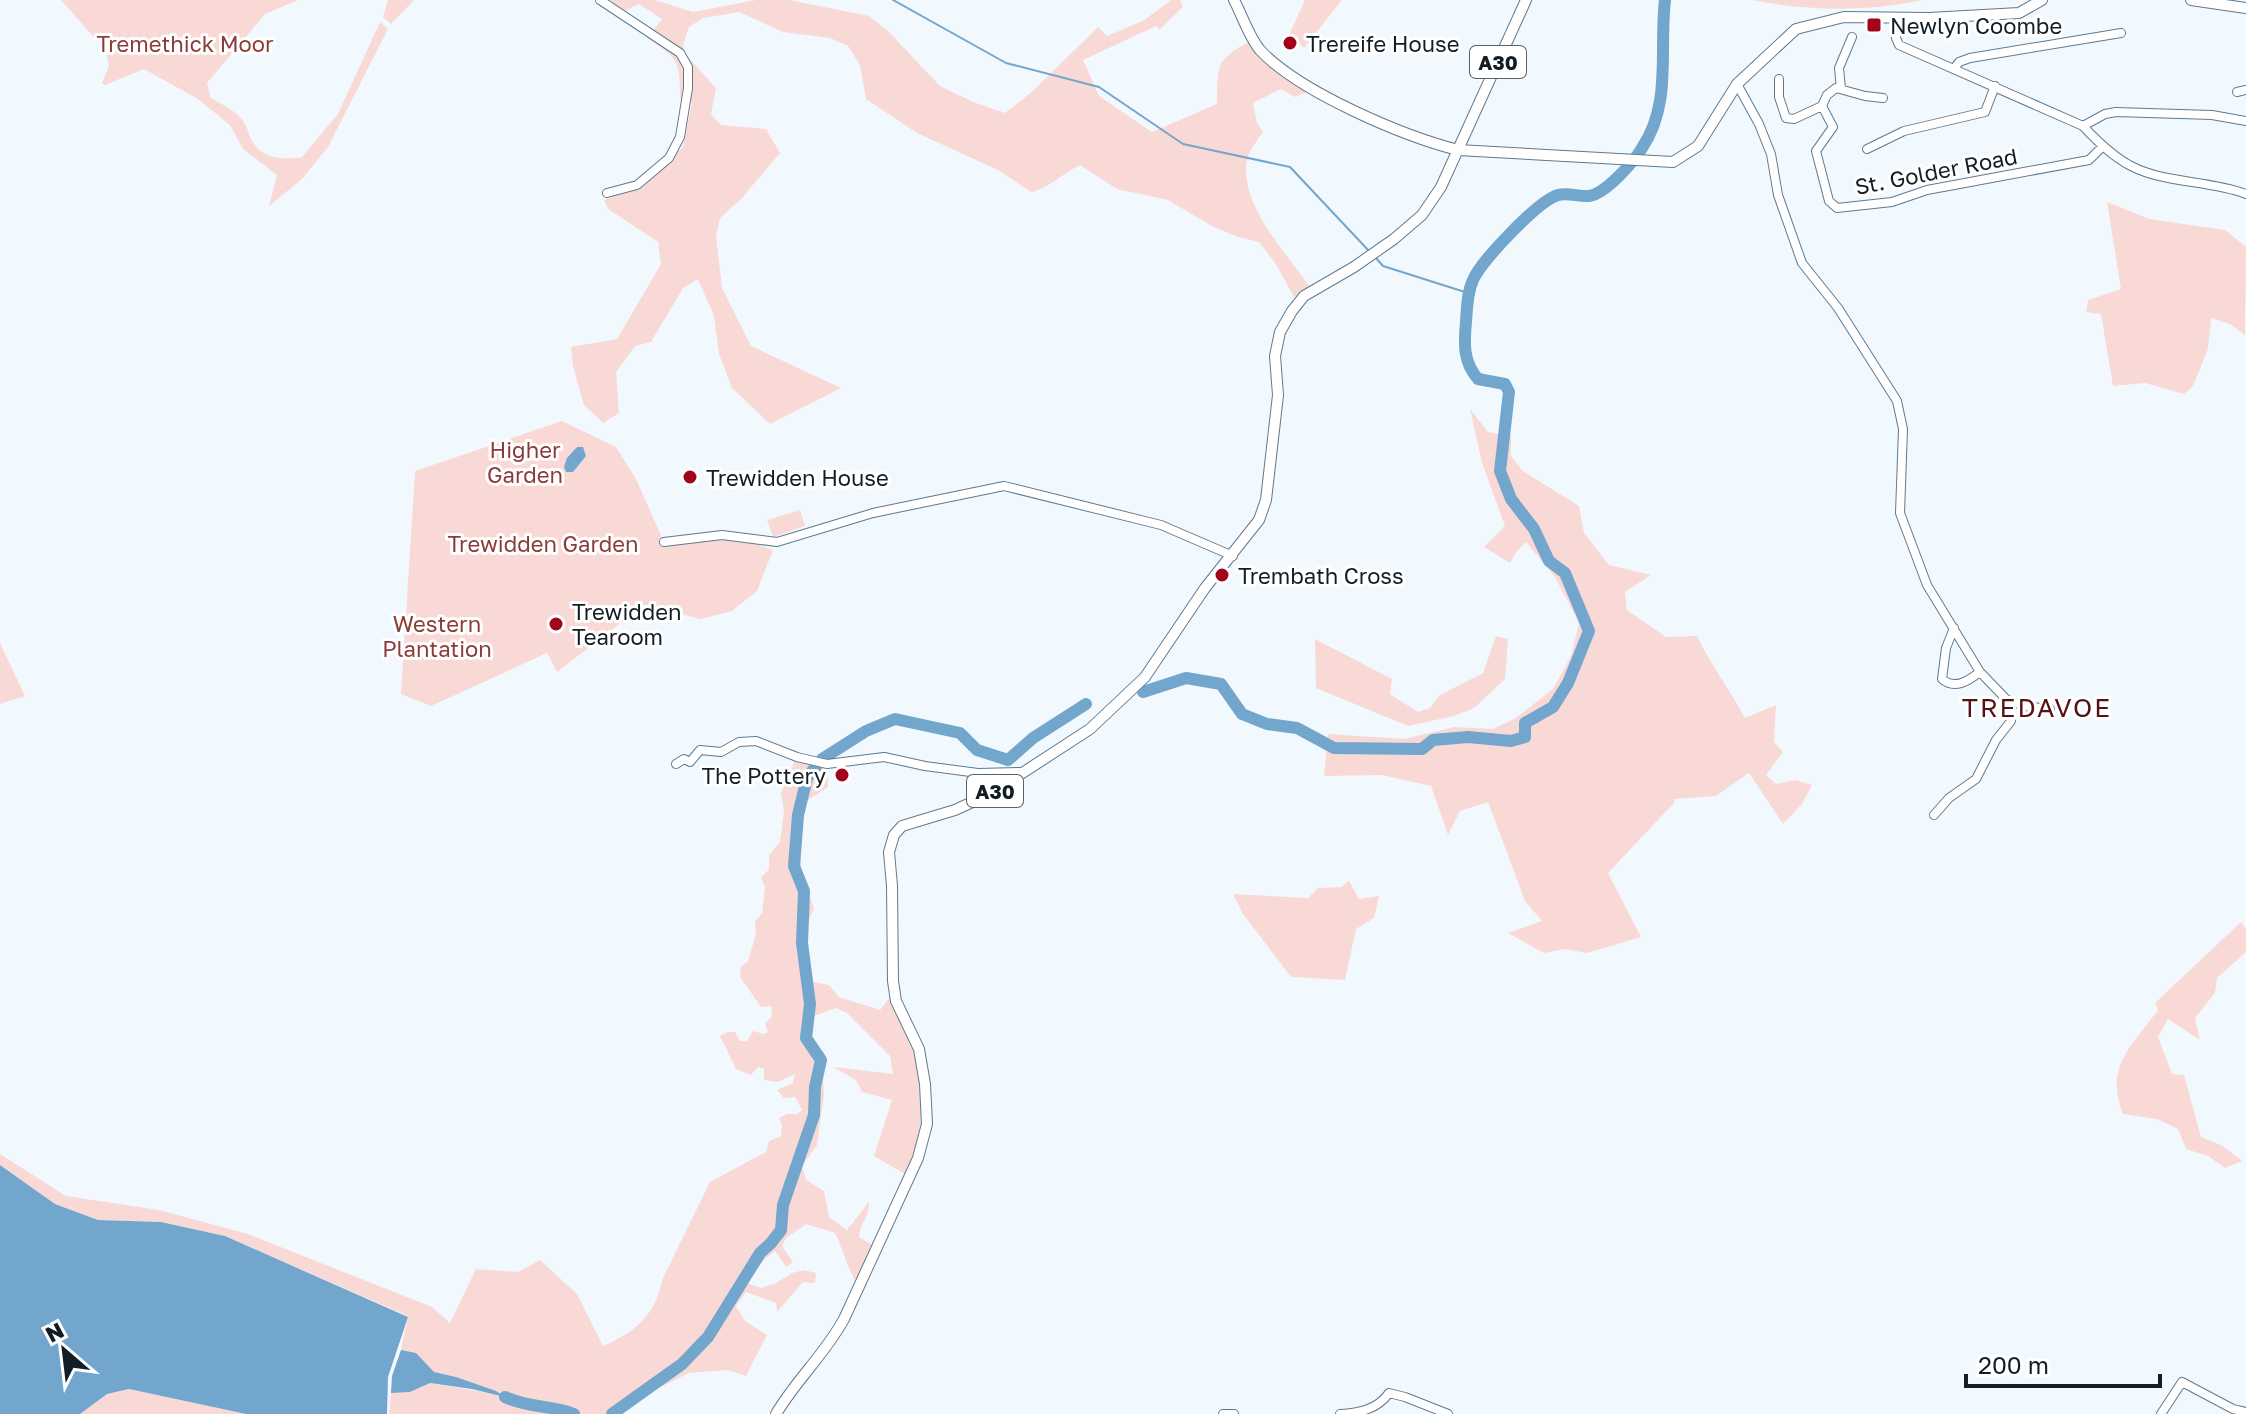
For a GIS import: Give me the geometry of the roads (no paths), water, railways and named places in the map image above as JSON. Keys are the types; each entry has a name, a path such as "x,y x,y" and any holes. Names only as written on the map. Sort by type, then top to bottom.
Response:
{"main road":[{"path":"1234,0 1258,48 1279,67 1329,98 1424,141 1458,150 1676,162 1698,146 1737,84 1796,29 1844,17 2019,13 2042,0"},
{"name":"A30","path":"776,1414 784,1399 825,1351 844,1319 918,1158 927,1124 919,1049 896,1001 893,981 889,852 894,835 902,826 955,810 990,794 1090,729 1136,687 1161,656 1205,588 1259,520 1266,500 1278,395 1275,356 1280,332 1304,296 1372,254 1422,215 1441,187 1526,0"},
{"path":"2191,0 2246,8"}],"street":[{"path":"600,0 680,53 688,67 680,137 669,158 637,185 607,193"},
{"path":"1896,17 1899,45 2083,126 2130,166 2153,174 2224,186 2246,194"},
{"path":"1954,69 1959,62 1970,58 2121,33"},
{"path":"1841,89 1839,68 1852,37"},
{"path":"1779,79 1779,97 1786,118 1794,119 1822,106 1827,95 1836,88 1883,98"},
{"path":"1737,84 1771,154 1778,195 1802,263 1838,308 1897,401 1903,429 1900,513 1927,585 1980,672 2006,699 2023,706 2050,709"},
{"path":"1867,149 1904,131 1985,112 1995,86"},
{"name":"St. Golder Road","path":"1822,106 1833,127 1816,151 1829,201 1837,208 1892,202 1927,190 2089,160 2103,146"},
{"path":"2083,126 2105,114 2116,112 2212,115 2246,121"},
{"path":"664,542 738,535 777,542 873,513 1004,486 1161,525 1233,556"},
{"path":"1954,628 1946,648 1942,679 1949,685 1957,685 1980,672"},
{"path":"2006,699 2011,721"},
{"path":"1934,815 1949,798 1976,779 1996,740 2023,706"},
{"path":"676,764 684,759 690,762 700,750 721,752 739,742 756,741 797,757 827,764 884,757 978,773 1021,772"},
{"path":"2161,1414 2182,1382 2233,1409 2246,1412"},
{"path":"1340,1414 1358,1413 1382,1402 1389,1393 1448,1414"},
{"path":"1223,1414 1234,1414"}],"water":[{"path":"577,447 583,447 586,456 573,472 566,472 567,458"},
{"path":"0,1165 55,1204 98,1220 161,1222 225,1236 408,1317 388,1377 387,1414 246,1414 129,1389 107,1394 80,1414 0,1414"},
{"path":"401,1350 416,1353 434,1372 496,1391 505,1397 430,1383 410,1392 391,1393 392,1376"}],"waterway":[{"path":"893,0 1006,63 1099,87 1183,144 1290,167 1369,251"},
{"path":"1143,692 1186,678 1221,684 1242,714 1267,724 1297,728 1334,748 1422,749 1433,740 1468,737 1511,741 1525,737 1525,723 1553,707 1568,683 1589,631 1565,573 1549,561 1534,529 1511,499 1500,471 1509,392 1505,384 1478,379 1467,359 1465,330 1468,295 1478,271 1537,208 1558,195 1596,194 1618,177 1642,148 1651,131 1661,95 1665,0"},
{"path":"1376,258 1383,266 1468,293"},
{"path":"822,759 866,731 895,719 960,733 977,750 1008,760 1033,738 1086,704"},
{"path":"612,1414 682,1364 708,1337 760,1253 781,1230 783,1205 814,1115 815,1087 821,1060 806,1038 810,1004 802,943 804,891 794,866 798,815 807,778 817,765"},
{"path":"505,1397 574,1414"}],"place":[{"name":"Newlyn Coombe","path":"1874,25"},
{"name":"Trereife House","path":"1290,43"},
{"name":"Trewidden House","path":"690,477"},
{"name":"Trembath Cross","path":"1222,575"},
{"name":"Trewidden Tearoom","path":"556,624"},
{"name":"The Pottery","path":"842,775"}],"district":[{"name":"TREDAVOE","path":"2037,707"}],"park label":[{"name":"Tremethick Moor","path":"185,43"},
{"name":"Higher Garden","path":"525,462"},
{"name":"Trewidden Garden","path":"543,543"},
{"name":"Western Plantation","path":"437,636"}]}
